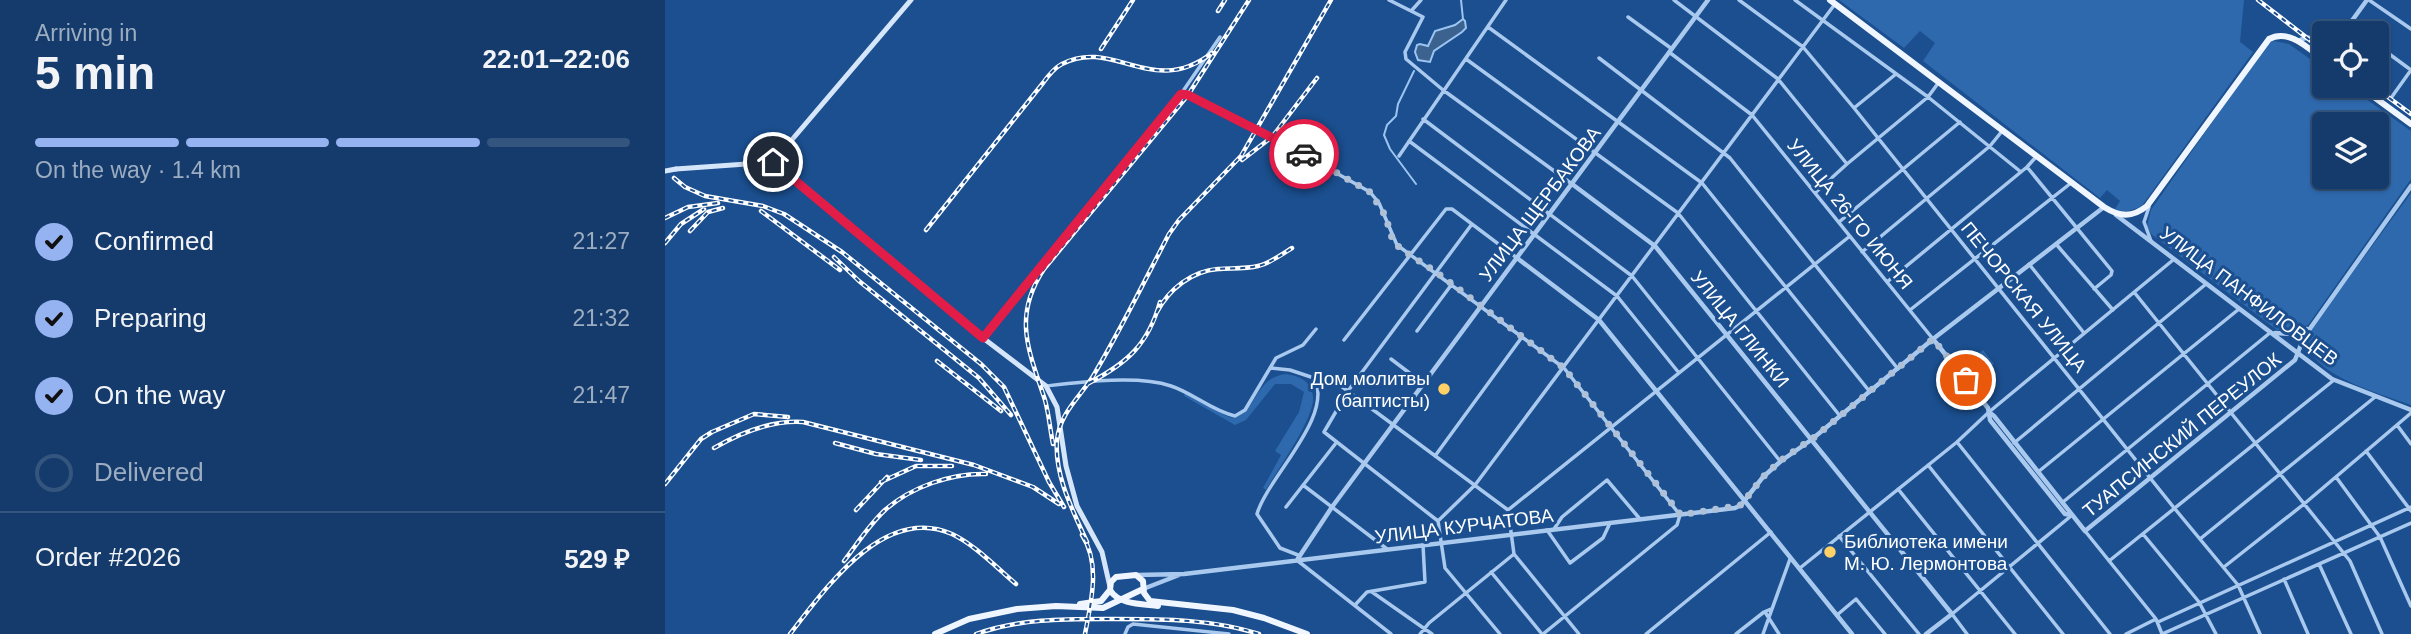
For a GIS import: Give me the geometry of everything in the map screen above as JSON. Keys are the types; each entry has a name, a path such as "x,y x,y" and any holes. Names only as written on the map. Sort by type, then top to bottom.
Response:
{"main road":[{"path":"901,12 904,0"},
{"path":"773,162 911,0"},
{"path":"1833,2 2104,207 2130,216 2153,200 2269,39 2283,35 2312,52"},
{"path":"2375,98 2411,124"},
{"path":"665,171 773,162 983,338 1046,386 1054,400 1059,418 1066,466 1077,506 1096,540 1107,569 1110,588 1116,597 1129,603 1233,613 1263,620 1300,634"},
{"path":"1107,569 1112,574 1121,576 1136,575 1143,581 1147,597 1154,602 1233,610 1307,634"},
{"path":"928,634 958,619 983,612 1030,604 1085,606 1101,601 1113,579 1121,576"},
{"path":"1109,606 1143,589"},
{"path":"935,634 969,619 1017,609 1056,606 1158,606"}],"street":[{"path":"1389,0 1412,10 1421,0"},
{"path":"1399,156 1506,0"},
{"path":"1674,0 1778,79 1847,164"},
{"name":"УЛИЦА ЩЕРБАКОВА","path":"1297,557 1708,0"},
{"name":"ПЕЧОРСКАЯ УЛИЦА","path":"1739,0 1803,47 1854,108 2238,585 2260,634"},
{"path":"1795,0 1928,97 2021,172"},
{"path":"2352,21 2368,0 2411,29"},
{"path":"1438,521 1475,485 1803,47 1833,2"},
{"name":"УЛИЦА ГЛИНКИ","path":"1412,10 1423,17 1405,52 1405,58 1443,90 1655,246 1871,511 1967,634"},
{"name":"УЛИЦА 26-ГО ИЮНЯ","path":"1628,17 1752,115 2157,620 2162,634"},
{"path":"1488,27 1702,183 1870,392"},
{"path":"983,338 1181,94 1220,37"},
{"path":"2298,42 2312,38"},
{"path":"2389,54 2411,70 2391,98"},
{"path":"1466,58 1678,214 1840,416"},
{"path":"1599,58 1724,153 1898,369"},
{"path":"1854,108 1896,74"},
{"path":"1815,193 1928,97 1940,82"},
{"path":"1181,94 1258,129 1370,192 1385,215 1393,241 1408,256 1436,272 1564,368 1681,515 1677,525 1543,634 1491,572"},
{"path":"1423,120 1632,276 1780,461"},
{"path":"1839,222 1960,122"},
{"path":"1862,252 1990,146 2003,131"},
{"path":"1409,141 1617,296 1679,373"},
{"path":"1887,282 2037,156"},
{"path":"2027,167 2112,273 2094,289"},
{"path":"1910,310 2072,182"},
{"name":"ТУАПСИНСКИЙ ПЕРЕУЛОК","path":"2085,531 2295,360 2301,341 2411,186"},
{"path":"2151,241 2144,222 2153,200"},
{"path":"1746,500 1763,477 1780,461 1811,440 1933,339 2104,207"},
{"path":"1344,340 1446,209 1452,209 1599,320 1852,634"},
{"name":"УЛИЦА ПАНФИЛОВЦЕВ","path":"2113,212 2334,380 2411,412"},
{"path":"1472,224 1348,391 1324,430 1336,443 1438,521 1445,568 1500,634"},
{"path":"1508,510 1850,236"},
{"path":"2056,244 2113,310"},
{"path":"1800,568 1957,442 1989,412 2173,260"},
{"path":"2029,264 2084,333"},
{"path":"1417,331 1452,284"},
{"path":"2014,443 2206,284"},
{"path":"2134,292 2350,561 2382,634"},
{"path":"2038,472 2239,309"},
{"path":"2063,502 2271,332 2292,334 2313,326"},
{"path":"1046,386 1145,380 1186,391 1235,416 1245,410 1276,358 1303,345 1316,329"},
{"path":"1435,456 1522,337"},
{"path":"1391,359 1424,384"},
{"path":"1271,368 1290,370 1314,378 1318,401 1309,425 1257,514 1280,548 1297,557 1391,634"},
{"path":"2109,561 2334,380"},
{"path":"1341,386 1508,510 1514,554 1579,634"},
{"path":"2200,539 2375,397"},
{"name":"УЛИЦА 26-ГО ИЮНЯ","path":"1989,412 1990,420 2065,514 2072,515"},
{"path":"2224,567 2304,504 2411,412"},
{"path":"2397,425 2411,444"},
{"path":"1957,442 2110,634"},
{"path":"1286,506 1336,443"},
{"path":"2126,634 2410,509 2366,451"},
{"path":"1928,465 2063,634"},
{"path":"2336,477 2373,524 2411,606"},
{"path":"1554,530 1562,517 1607,480 1640,519"},
{"path":"1303,485 1387,549"},
{"path":"1898,489 2015,634"},
{"name":"УЛИЦА КУРЧАТОВА","path":"1136,575 1184,574 1297,557 1681,515 1735,508 1746,500"},
{"path":"1926,634 2072,515"},
{"path":"1547,530 1570,563 1603,538 1610,523"},
{"path":"2162,634 2411,523"},
{"path":"1646,634 1771,532"},
{"path":"2143,534 2199,602 2216,634"},
{"path":"1839,536 1919,634"},
{"path":"1355,606 1370,591 1425,582 1423,545"},
{"path":"1420,634 1514,554"},
{"path":"1763,634 1791,557"},
{"path":"2319,564 2351,634"},
{"name":"УЛИЦА КУРЧАТОВА","path":"1143,589 1184,574"},
{"path":"2284,579 2308,634"},
{"path":"1370,591 1432,634"},
{"path":"1837,615 1856,599 1885,634"},
{"path":"1736,634 1773,608"},
{"path":"1764,612 1779,634"},
{"path":"1125,634 1133,624 1229,634"}],"shaded area":[{"path":"1839,0 2244,0 2240,42 2253,52 2141,207 2125,212 2115,209 2120,201 2107,190 2100,198 1923,61 1935,43 1920,31 1904,48"},
{"path":"1463,19 1466,28 1434,51 1430,62 1418,60 1415,52 1417,45 1428,46 1435,31 1455,25"},
{"path":"2268,42 2289,44 2312,60 2312,98 2365,98 2384,112 2312,112 2312,189 2389,189 2389,115 2411,131 2411,179 2308,325 2291,331 2277,330 2151,234 2147,226 2151,210"},
{"path":"2411,193 2411,405 2356,385 2329,370 2318,362 2311,352 2309,342 2310,331"},
{"path":"1983,350 1994,364 1977,378 1965,364"},
{"path":"1286,374 1307,383 1312,392 1312,406 1302,430 1266,490 1263,488 1281,455 1275,451 1299,412 1304,392 1291,384 1275,384 1246,420 1235,425 1184,396 1185,393 1235,418 1249,407 1268,381"}],"waterway":[{"path":"1461,0 1463,19"},
{"path":"1414,71 1398,104 1396,116 1387,125 1384,135 1390,149 1416,184"}],"railway":[{"path":"1101,49 1133,0"},
{"path":"1218,11 1225,0"},
{"path":"1053,444 1027,334 1028,303 1034,286 1044,269 1188,95 1249,0"},
{"path":"1087,542 1058,466 1057,440 1063,420 1106,354 1169,234 1179,220 1241,156 1331,0"},
{"path":"2258,0 2312,42"},
{"path":"926,230 1049,75 1062,64 1081,58 1099,57 1152,70 1171,70 1190,66 1212,53"},
{"path":"1242,160 1272,137 1317,78"},
{"path":"2389,98 2411,114"},
{"path":"674,178 685,187 705,196 763,206 784,214 842,252 981,364 1004,387 1049,482 1064,507"},
{"path":"665,218 688,207 718,203"},
{"path":"690,231 708,212 723,208"},
{"path":"665,243 681,224 704,209"},
{"path":"761,211 840,270"},
{"path":"1157,312 1168,296 1190,277 1208,270 1258,266 1292,248"},
{"path":"834,257 859,281 979,378 1011,415"},
{"path":"1089,383 1114,368 1134,351 1149,330 1160,302"},
{"path":"937,361 1001,411"},
{"path":"665,484 701,439 712,432 754,414 788,417"},
{"path":"714,448 757,429 780,423 803,422 974,465 1033,487 1059,504"},
{"path":"835,443 876,454 921,460"},
{"path":"881,482 916,466 952,466"},
{"path":"844,561 868,528 895,502 932,483 959,476 986,474"},
{"path":"856,510 887,477"},
{"path":"790,634 839,574 880,540 903,530 927,528 952,534 977,550 1016,584"},
{"path":"1082,535 1088,546 1093,571 1092,596 1085,634"},
{"path":"976,634 1027,622 1097,619 1187,621 1223,625 1259,634"}],"way so far":[{"path":"1304,154 1370,192 1385,215 1393,241 1408,256 1436,272 1564,368 1681,515 1741,505 1763,477 1780,461 1816,436 1933,339 1966,380"}],"place":[{"name":"Дом молитвы (баптисты)","path":"1444,389"},
{"name":"Библиотека имени М. Ю. Лермонтова","path":"1830,552"}],"route":[{"path":"773,162 983,338 1181,94 1253,126 1304,154"}]}
